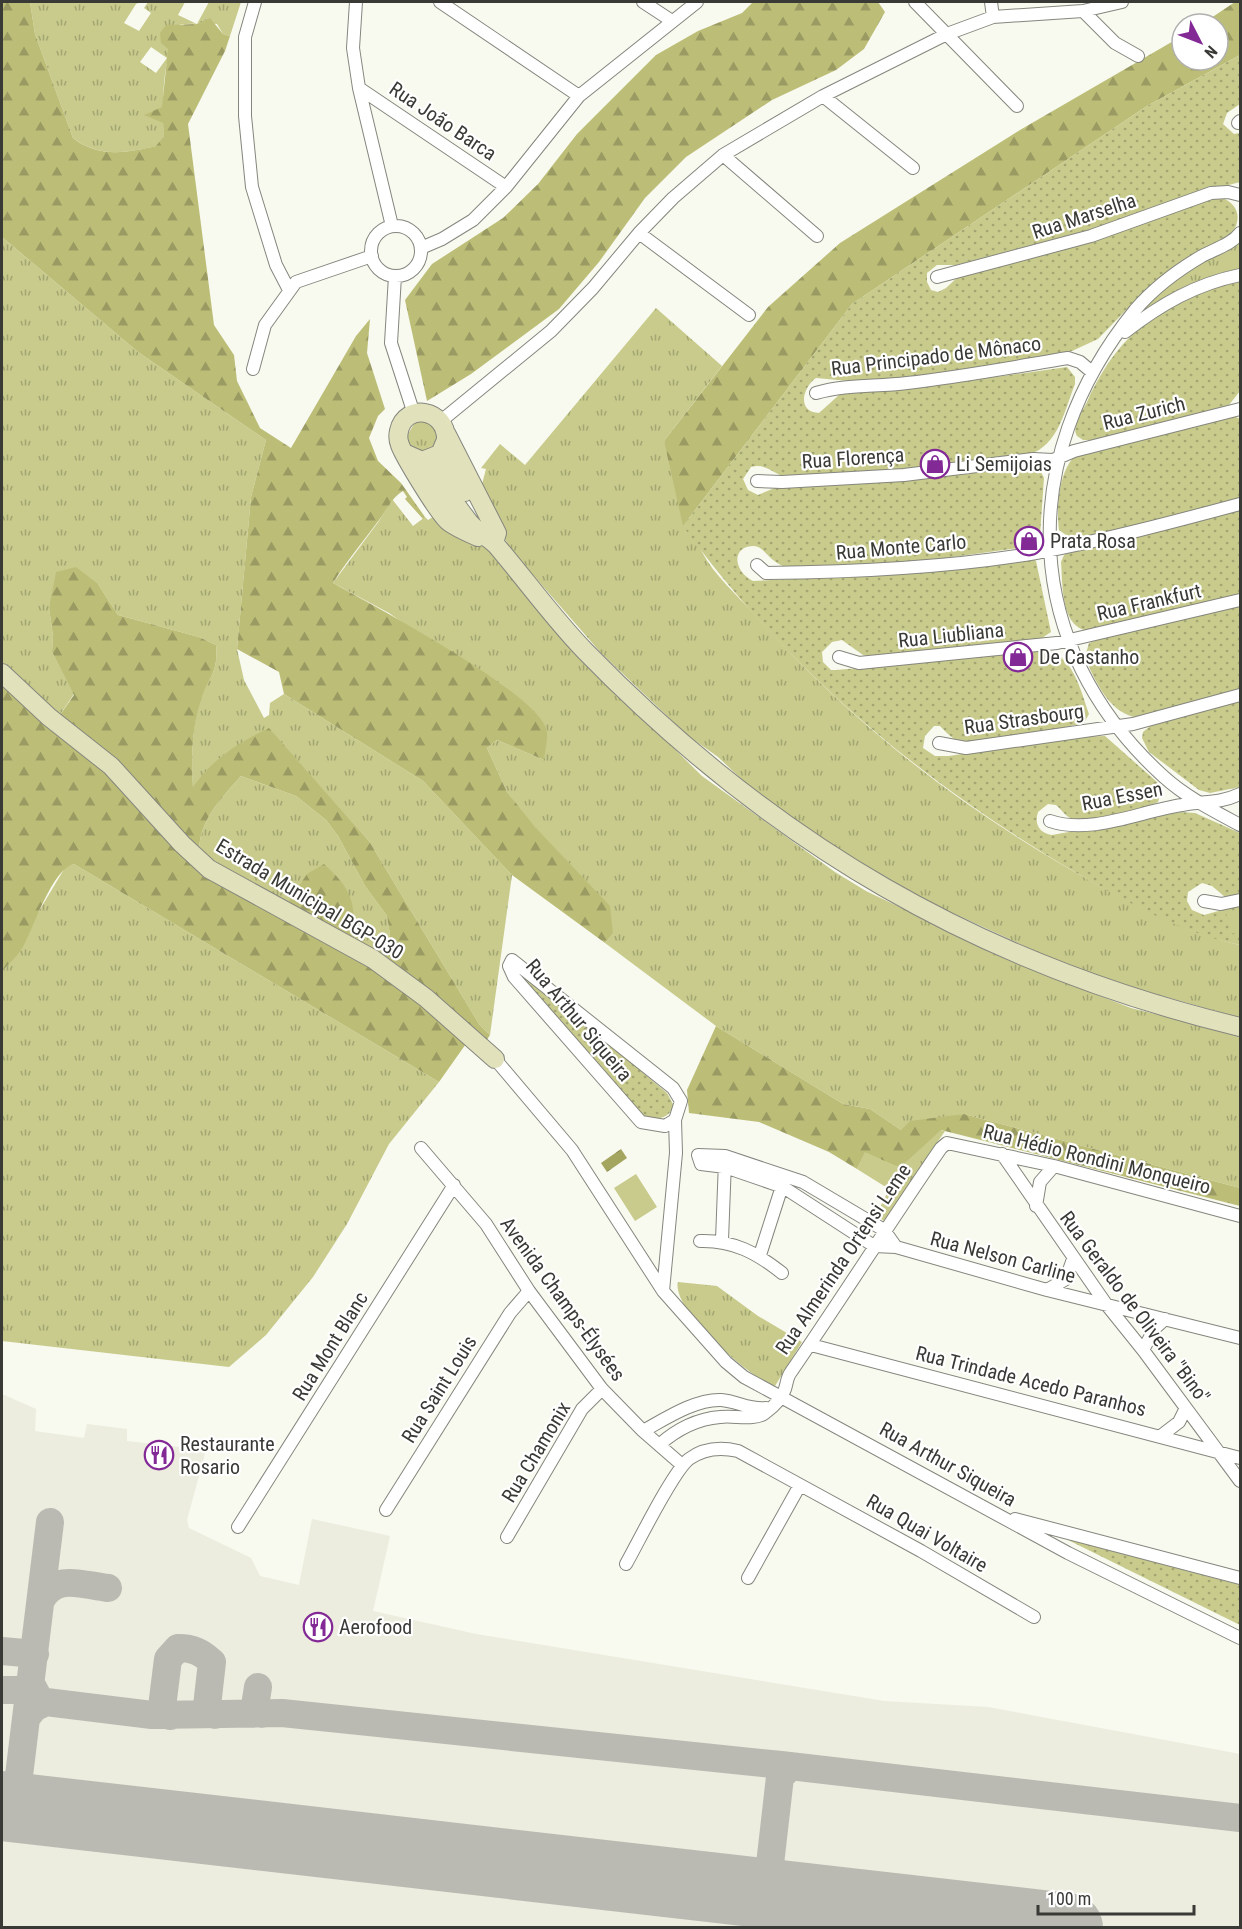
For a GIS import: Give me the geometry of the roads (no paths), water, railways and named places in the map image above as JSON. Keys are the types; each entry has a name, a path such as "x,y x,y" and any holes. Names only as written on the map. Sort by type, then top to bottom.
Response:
{"street":[{"path":"255,2 245,38 245,116 252,187 276,265 289,290"},
{"path":"356,2 353,48 359,88 392,225"},
{"path":"440,2 579,96"},
{"path":"643,2 672,21"},
{"path":"421,248 442,239 473,220 507,187 579,96 697,2"},
{"path":"915,2 1017,106"},
{"path":"991,2 993,17"},
{"path":"443,427 551,331 593,288 639,233 673,198 723,155 823,96 947,34 993,17 1083,11 1122,2"},
{"path":"1083,11 1115,43 1138,56"},
{"name":"Rua João Barca","path":"359,88 507,187"},
{"path":"823,96 913,168"},
{"path":"723,155 818,236"},
{"name":"Rua Marselha","path":"937,277 1082,238 1211,193 1228,192 1240,195"},
{"path":"392,225 407,228 414,233 421,248 417,264 411,271 395,276 383,272 372,256 373,241 383,229 392,225"},
{"path":"639,233 749,315"},
{"path":"1240,233 1234,240 1192,262 1158,288 1137,309 1092,372 1058,458 1050,525 1053,586 1067,641 1081,672 1116,727 1165,778 1202,804 1240,825"},
{"path":"253,369 265,325 296,282 372,256"},
{"path":"1114,340 1181,294 1210,282 1240,275"},
{"path":"395,276 391,343 414,414"},
{"name":"Rua Principado de Mônaco","path":"816,393 834,387 904,384 987,373 1068,358 1080,362 1092,372"},
{"name":"Rua Zurich","path":"1058,458 1074,451 1240,409"},
{"path":"494,543 497,533 443,427 428,413 414,414 402,424 399,431 400,447 404,453 429,465 473,525 494,543 585,651 652,716 712,768 819,850 906,901 999,948 1112,991 1240,1028"},
{"path":"429,465 444,446 443,427"},
{"name":"Rua Florença","path":"757,481 782,482 904,475 1058,458"},
{"path":"429,465 440,513 449,522 473,525"},
{"name":"Rua Monte Carlo","path":"757,566 766,573 840,572 918,567 1086,543 1240,504"},
{"name":"Rua Frankfurt","path":"1067,641 1240,600"},
{"name":"Rua Liubliana","path":"839,657 859,663 1067,641"},
{"name":"Estrada Municipal BGP-030","path":"2,673 49,717 111,766 182,844 209,869 374,959 426,998 495,1059"},
{"name":"Rua Strasbourg","path":"939,743 966,748 1116,727 1240,695"},
{"name":"Rua Essen","path":"1050,821 1069,826 1184,804 1225,802 1240,794"},
{"path":"1204,901 1221,904 1240,900"},
{"name":"Rua Arthur Siqueira","path":"663,1291 676,1153 675,1120 681,1101 673,1088 523,967 512,960 510,962 514,977 641,1122 665,1126 675,1120"},
{"name":"Rua Arthur Siqueira","path":"495,1059 572,1150 663,1291 726,1362 759,1387 1068,1553 1240,1638"},
{"name":"Rua Hédio Rondini Monqueiro","path":"944,1145 952,1143 1054,1166 1240,1216"},
{"name":"Rua Almerinda Ortensi Leme","path":"782,1398 789,1374 811,1345 884,1230 944,1145"},
{"name":"Avenida Champs-Élysées","path":"421,1148 486,1224 529,1291 602,1389 643,1431 682,1465"},
{"name":"Rua Geraldo de Oliveira \"Bino\"","path":"1002,1154 1106,1304 1221,1452 1240,1481"},
{"name":"Rua Nelson Carline","path":"722,1240 725,1162 784,1182 803,1182 884,1230 896,1247"},
{"path":"1036,1206 1040,1182 1054,1166"},
{"path":"760,1255 784,1182"},
{"name":"Rua Nelson Carline","path":"784,1182 827,1216 874,1246 896,1247 1047,1290 1240,1338"},
{"name":"Rua Mont Blanc","path":"238,1527 454,1185"},
{"path":"827,1216 836,1202"},
{"path":"700,1240 722,1240 760,1255 782,1273"},
{"path":"1047,1290 1066,1279 1073,1258"},
{"name":"Rua Saint Louis","path":"386,1510 510,1313 529,1291"},
{"path":"1143,1350 1155,1328 1165,1319"},
{"name":"Rua Trindade Acedo Paranhos","path":"811,1345 1162,1435 1240,1458"},
{"name":"Rua Chamonix","path":"507,1537 582,1409 602,1389"},
{"path":"659,1445 673,1433 689,1425 720,1417 760,1416 782,1398"},
{"path":"643,1431 671,1416 712,1401 722,1400 754,1409 770,1407"},
{"path":"1162,1435 1179,1422 1186,1408"},
{"name":"Rua Quai Voltaire","path":"682,1465 706,1451 730,1449 921,1551 1034,1617"},
{"path":"626,1564 682,1465"},
{"path":"748,1578 800,1485"},
{"path":"1001,1515 1240,1578"}],"water":[{"path":"621,1149 627,1158 607,1172 601,1163"}],"place":[{"name":"Li Semijoias","path":"935,464"},
{"name":"Prata Rosa","path":"1029,541"},
{"name":"De Castanho","path":"1018,657"},
{"name":"Restaurante Rosario","path":"159,1455"},
{"name":"Aerofood","path":"318,1627"}]}
